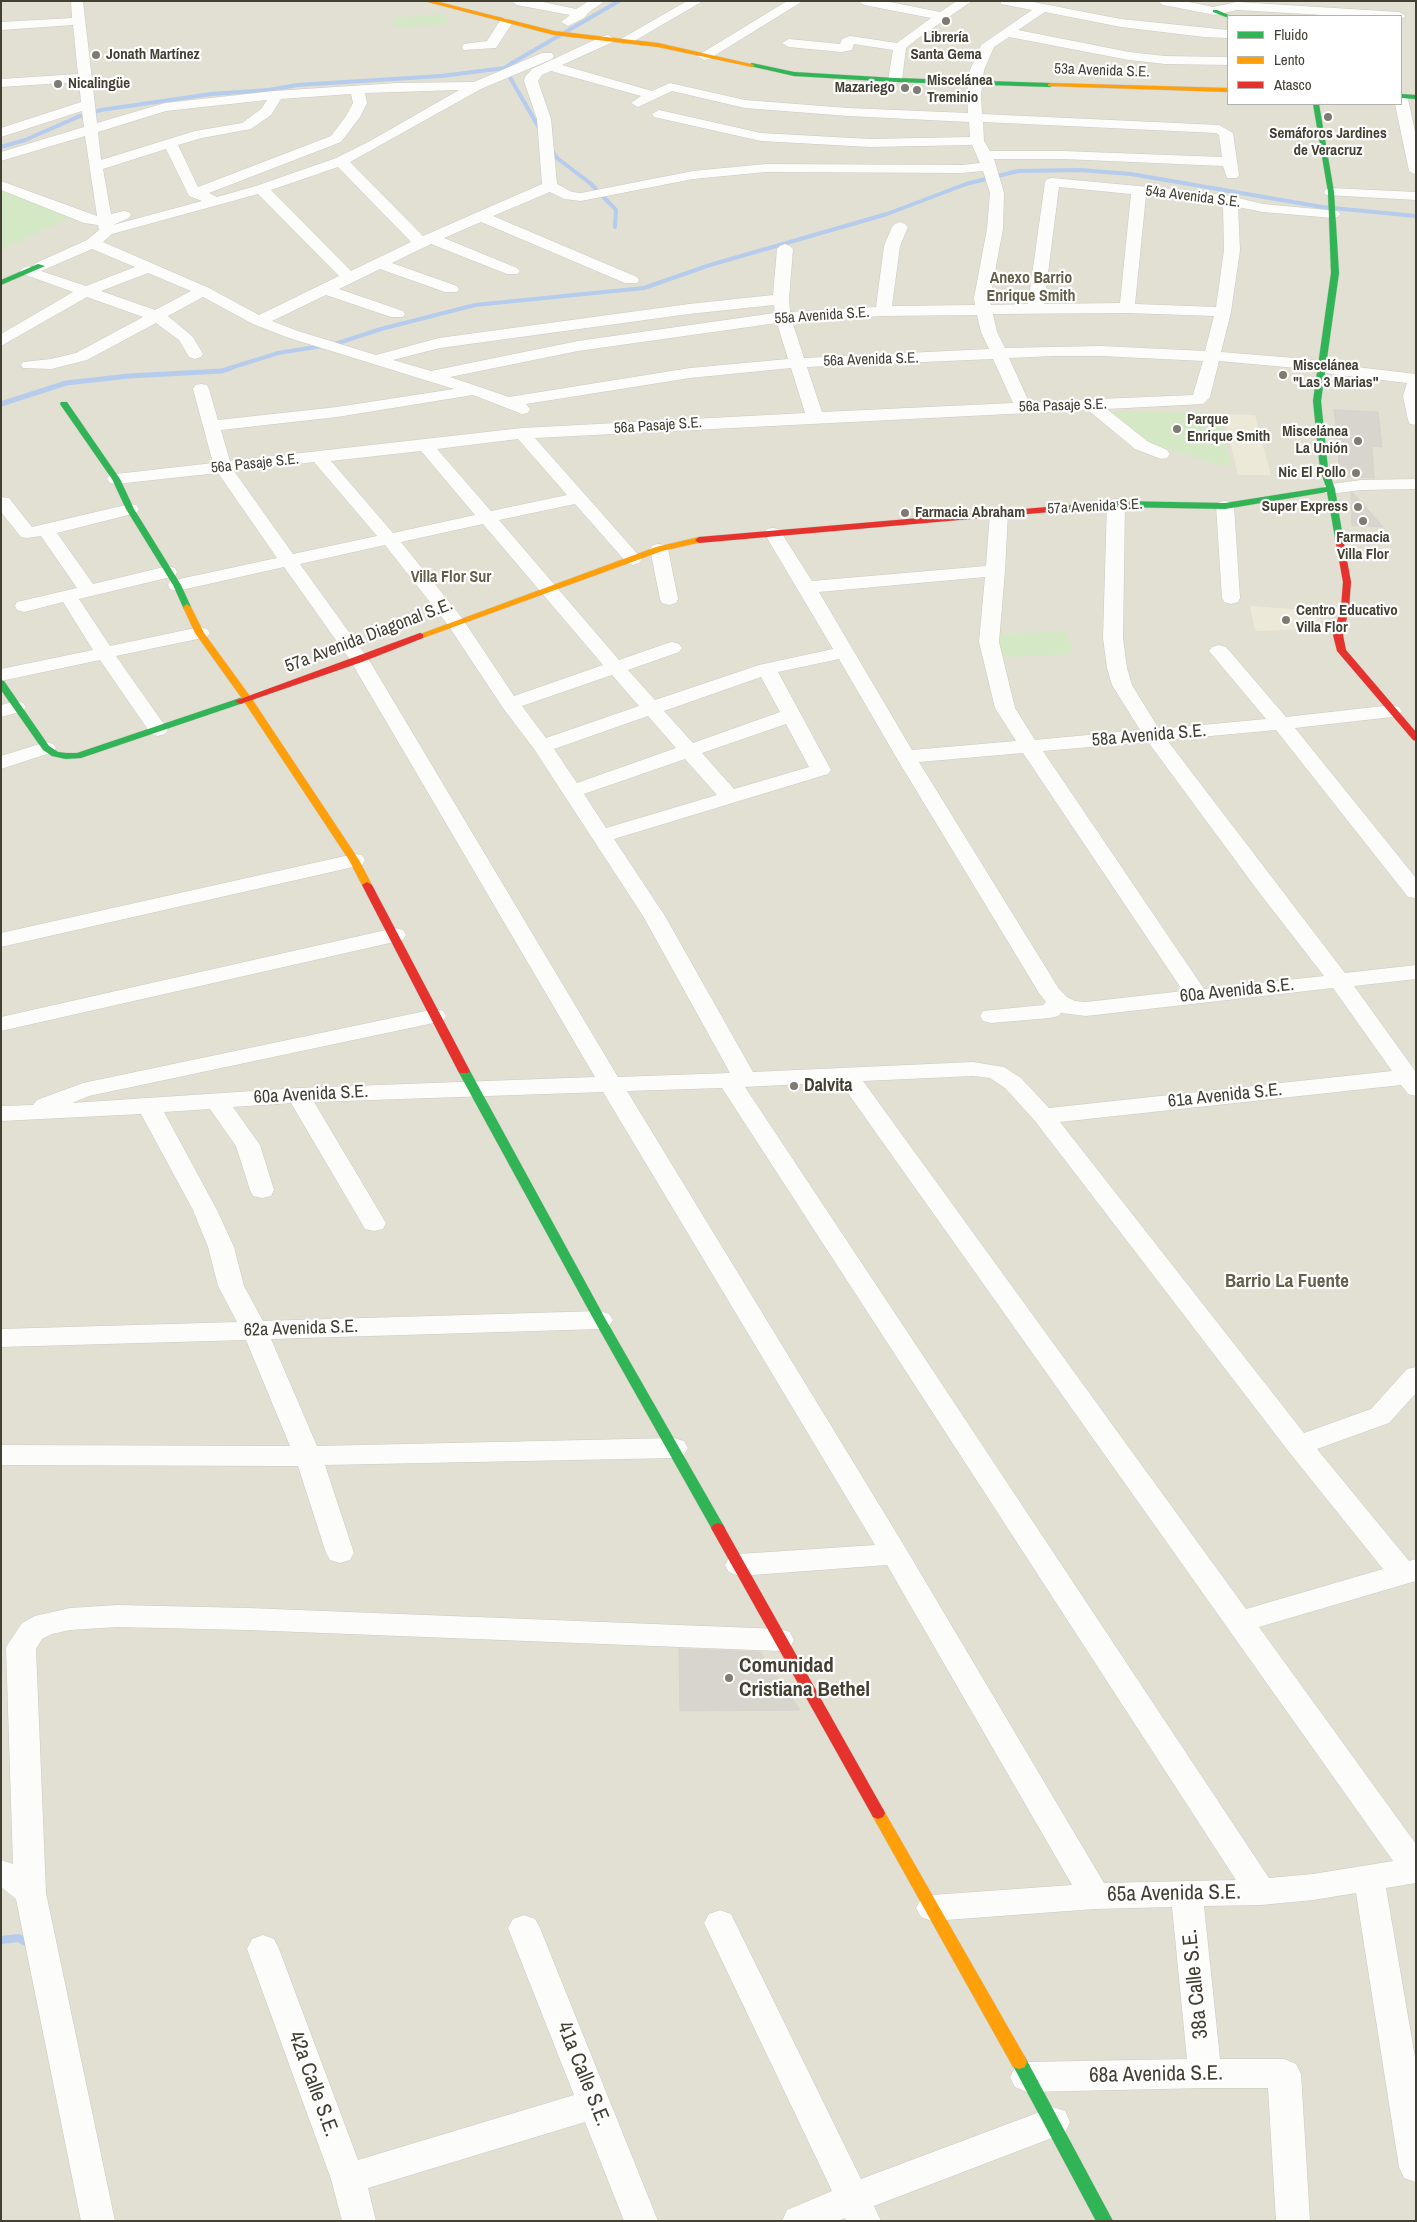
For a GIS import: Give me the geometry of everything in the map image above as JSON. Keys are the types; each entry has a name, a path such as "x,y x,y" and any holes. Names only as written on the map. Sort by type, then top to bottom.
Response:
{"street":[{"path":"77,1 95,166 106,226"},
{"name":"53a Avenida S.E.","path":"427,1 556,33 588,38 626,40 794,74 895,80 1227,90"},
{"path":"516,1 579,13"},
{"path":"556,33 579,15 579,13 599,1"},
{"path":"626,40 697,1"},
{"path":"704,56 797,1"},
{"path":"864,1 940,16"},
{"path":"895,80 900,47 940,16 966,1"},
{"path":"1006,1 1122,23 1204,34 1227,34"},
{"path":"1163,1 1215,12 1221,8 1236,10 1302,5 1391,15"},
{"path":"1023,407 989,332 982,298 995,228 997,192 977,141 974,95 977,70 988,45 1043,8"},
{"path":"1402,16 1416,17"},
{"path":"1,26 79,21"},
{"path":"469,47 491,45 506,22"},
{"path":"1006,32 1156,59 1227,61"},
{"path":"1,185 106,226 217,201 261,189 341,161 375,144 476,86 588,38"},
{"path":"550,186 544,119 531,81 534,74 608,39"},
{"path":"789,43 841,48 847,47 850,40 855,40 900,47"},
{"path":"549,66 652,95"},
{"path":"1,83 86,78"},
{"path":"1,158 89,115 274,95 396,87 476,86"},
{"path":"550,186 569,196 581,197 693,175 766,168 962,169 987,163 1063,155 1231,168 1226,133 1219,129 848,112 746,104 670,87 638,103"},
{"path":"1,284 92,243 106,226 336,139 353,117 360,103 357,90"},
{"path":"95,166 200,134 246,126 266,112 274,101 274,95"},
{"path":"1402,98 1416,97"},
{"path":"1402,103 1416,171"},
{"path":"1316,105 1332,206 1336,273 1325,369 1317,401 1324,468 1331,489 1346,582 1345,608 1338,635 1342,651 1416,738"},
{"path":"1,133 70,109 89,115"},
{"path":"659,114 761,137 870,143 977,141"},
{"path":"1,122 18,127"},
{"path":"170,143 194,194 217,201"},
{"path":"341,161 426,240 512,271"},
{"name":"54a Avenida S.E.","path":"1035,309 1052,182 1182,194 1230,200 1263,208 1332,206 1416,196"},
{"path":"259,321 426,240 550,186"},
{"path":"261,189 349,276"},
{"path":"1127,308 1139,190"},
{"path":"1212,358 1223,312 1232,250 1230,200"},
{"path":"480,216 631,280"},
{"path":"883,312 892,246 900,227"},
{"path":"92,243 204,291 259,321 317,342 508,402 539,418 558,431"},
{"path":"785,249 781,299 783,317 796,363 815,417"},
{"path":"379,263 451,289"},
{"path":"150,267 86,292 1,342 32,368 81,357 204,291"},
{"path":"35,268 86,292 156,316 170,324 185,337 195,354"},
{"path":"325,289 397,314"},
{"path":"374,360 439,343 670,311 781,299"},
{"name":"55a Avenida S.E.","path":"427,377 578,346 783,317 883,312 1035,309 1127,308 1223,312"},
{"name":"56a Avenida S.E.","path":"508,402 690,373 796,363 1102,351 1236,359 1251,363 1325,369 1416,380"},
{"name":"56a Pasaje S.E.","path":"116,479 522,433 586,432 815,417 1190,401 1202,397 1212,358"},
{"path":"1416,380 1411,396 1416,420"},
{"path":"201,389 223,468 359,660 610,1083 895,1554 1095,1896"},
{"path":"211,426 337,412 474,390"},
{"path":"64,404 116,479 130,509 173,578 200,633 247,699 354,860 395,935 473,1088 600,1320 1053,2122 1105,2221"},
{"path":"1092,405 1141,445 1161,454"},
{"path":"522,433 634,559"},
{"path":"425,445 650,708 729,796"},
{"path":"319,457 390,540 455,622 510,704 542,746 654,916 737,1080 1261,1892"},
{"name":"57a Avenida S.E.","path":"773,533 1116,504 1225,506 1361,485 1416,484"},
{"path":"24,606 89,591 289,560 488,519 578,498"},
{"path":"3,502 27,533 130,509"},
{"path":"1116,504 1113,638 1117,668 1122,685 1154,736 1339,980 1411,1083"},
{"path":"1225,506 1231,598"},
{"path":"999,513 996,572 989,642 1006,708 1029,746 1197,995"},
{"path":"46,530 89,591"},
{"path":"773,533 846,652 906,757 1050,993 1059,1002 1050,1011 991,1016"},
{"name":"57a Avenida Diagonal S.E.","path":"46,748 55,754 66,756 98,750 359,660 455,622 659,549 705,539 773,533"},
{"path":"659,549 669,599"},
{"path":"807,587 996,572"},
{"path":"68,596 105,654 158,730"},
{"path":"1,675 200,633"},
{"path":"510,704 672,648"},
{"path":"1219,651 1281,724 1416,892"},
{"path":"542,746 766,669 846,652"},
{"path":"601,836 729,796 821,770 766,669"},
{"path":"1,683 8,709 46,748 1,763"},
{"name":"58a Avenida S.E.","path":"906,757 1154,736 1392,712"},
{"path":"571,792 791,715"},
{"path":"1,940 354,860"},
{"path":"1,1024 395,935"},
{"name":"60a Avenida S.E.","path":"1059,1002 1070,1008 1086,1008 1416,972"},
{"path":"1,1114 25,1112 83,1090 435,1016"},
{"name":"60a Avenida S.E.","path":"25,1112 149,1106 298,1095 973,1070 996,1072 1013,1082 1043,1116 1299,1445 1409,1572"},
{"path":"847,1075 1416,1870"},
{"name":"61a Avenida S.E.","path":"1043,1116 1411,1083"},
{"path":"298,1095 374,1223"},
{"path":"216,1101 248,1145 262,1190"},
{"path":"149,1106 205,1210 221,1247 231,1286 255,1331 308,1456 340,1553"},
{"name":"62a Avenida S.E.","path":"1,1338 600,1320"},
{"path":"1299,1445 1380,1416 1416,1376"},
{"path":"1,1455 308,1456 674,1448"},
{"path":"739,1565 895,1554"},
{"path":"1240,1622 1409,1572"},
{"path":"98,2221 30,1893 21,1647 32,1631 45,1624 70,1619 117,1616 248,1618 780,1640"},
{"name":"65a Avenida S.E.","path":"932,1908 1095,1896 1261,1892 1313,1887 1416,1870"},
{"path":"1,1873 9,1874 30,1893"},
{"path":"1369,1877 1416,2167"},
{"name":"38a Calle S.E.","path":"1187,1895 1205,2073"},
{"path":"720,1923 858,2210"},
{"name":"41a Calle S.E.","path":"524,1928 641,2221"},
{"name":"42a Calle S.E.","path":"263,1949 348,2179 359,2221"},
{"name":"68a Avenida S.E.","path":"1027,2077 1205,2073 1284,2074 1293,2221"},
{"path":"348,2179 595,2104"},
{"path":"799,2221 858,2210 1053,2122"}],"shaded area":[{"path":"1,1 1416,1 1416,2221 1,2221"},
{"path":"1223,414 1255,415 1271,475 1238,475"},
{"name":"Centro Educativo Villa Flor","path":"1250,606 1320,611 1320,629 1255,631"}],"green space":[{"path":"444,14 449,24 397,28 392,18"},
{"path":"1,190 15,192 74,216 1,250"},
{"name":"Parque Enrique Smith","path":"1109,412 1202,412 1220,417 1231,464 1222,466 1146,442"},
{"path":"1066,631 1074,654 1002,657 995,634"}],"building":[{"path":"1334,410 1378,412 1382,447 1372,446 1374,478 1339,476"},
{"path":"1351,493 1353,493 1383,527 1352,525"},
{"name":"Comunidad Cristiana Bethel","path":"679,1649 760,1652 800,1710 680,1711"}],"waterway":[{"path":"505,68 619,1"},
{"path":"1,147 25,140 80,116 101,110 211,94 269,90 297,85 441,76 505,68"},
{"path":"508,74 542,133"},
{"path":"550,147 557,158 590,183 616,210 615,227"},
{"path":"227,369 278,353 335,344 381,329 475,305 644,288 710,265 887,214 966,184 1018,171 1080,170 1131,174 1322,207 1416,216"},
{"path":"1,404 66,383 129,376 222,371 231,368"},
{"path":"1,1940 18,1938 31,1944"}],"traffic: fast":[{"path":"1215,11 1227,16"},
{"path":"752,65 794,74 895,80 1050,85"},
{"path":"1402,96 1416,97"},
{"path":"1316,105 1331,192 1335,273 1317,401 1324,469 1331,489 1339,538"},
{"path":"1,283 41,266"},
{"path":"64,404 116,479 130,509 177,585 187,607"},
{"path":"1047,510 1116,504 1225,506 1331,489"},
{"path":"1,683 46,748 55,754 66,756 78,756 240,701"},
{"path":"464,1071 600,1320 718,1528"},
{"path":"1019,2062 1105,2221"}],"traffic: slow":[{"path":"427,1 554,33 658,45 752,65"},
{"path":"1050,85 1227,90"},
{"path":"420,636 659,549 699,540"},
{"path":"187,607 200,633 247,699 354,860 367,885"},
{"path":"878,1813 1019,2062"}],"traffic: jam":[{"path":"699,540 1047,510"},
{"path":"1339,538 1347,582 1345,608 1338,635 1342,651 1416,738"},
{"path":"240,701 359,660 420,636"},
{"path":"367,885 464,1071"},
{"path":"718,1528 878,1813"}],"place":[{"name":"Librería Santa Gema","path":"946,21"},
{"name":"Jonath Martínez","path":"96,55"},
{"name":"Nicalingüe","path":"58,84"},
{"name":"Mazariego","path":"905,88"},
{"name":"Miscelánea Treminio","path":"917,90"},
{"name":"Semáforos Jardines de Veracruz","path":"1328,117"},
{"name":"Miscelánea \"Las 3 Marias\"","path":"1283,375"},
{"name":"Parque Enrique Smith","path":"1177,429"},
{"name":"Miscelánea La Unión","path":"1358,441"},
{"name":"Nic El Pollo","path":"1356,473"},
{"name":"Super Express","path":"1358,507"},
{"name":"Farmacia Abraham","path":"905,513"},
{"name":"Farmacia Villa Flor","path":"1363,521"},
{"name":"Centro Educativo Villa Flor","path":"1286,620"},
{"name":"Dalvita","path":"794,1086"},
{"name":"Comunidad Cristiana Bethel","path":"729,1678"}],"district":[{"name":"Anexo Barrio Enrique Smith","path":"1031,288"},
{"name":"Villa Flor Sur","path":"451,578"},
{"name":"Barrio La Fuente","path":"1287,1282"}]}
